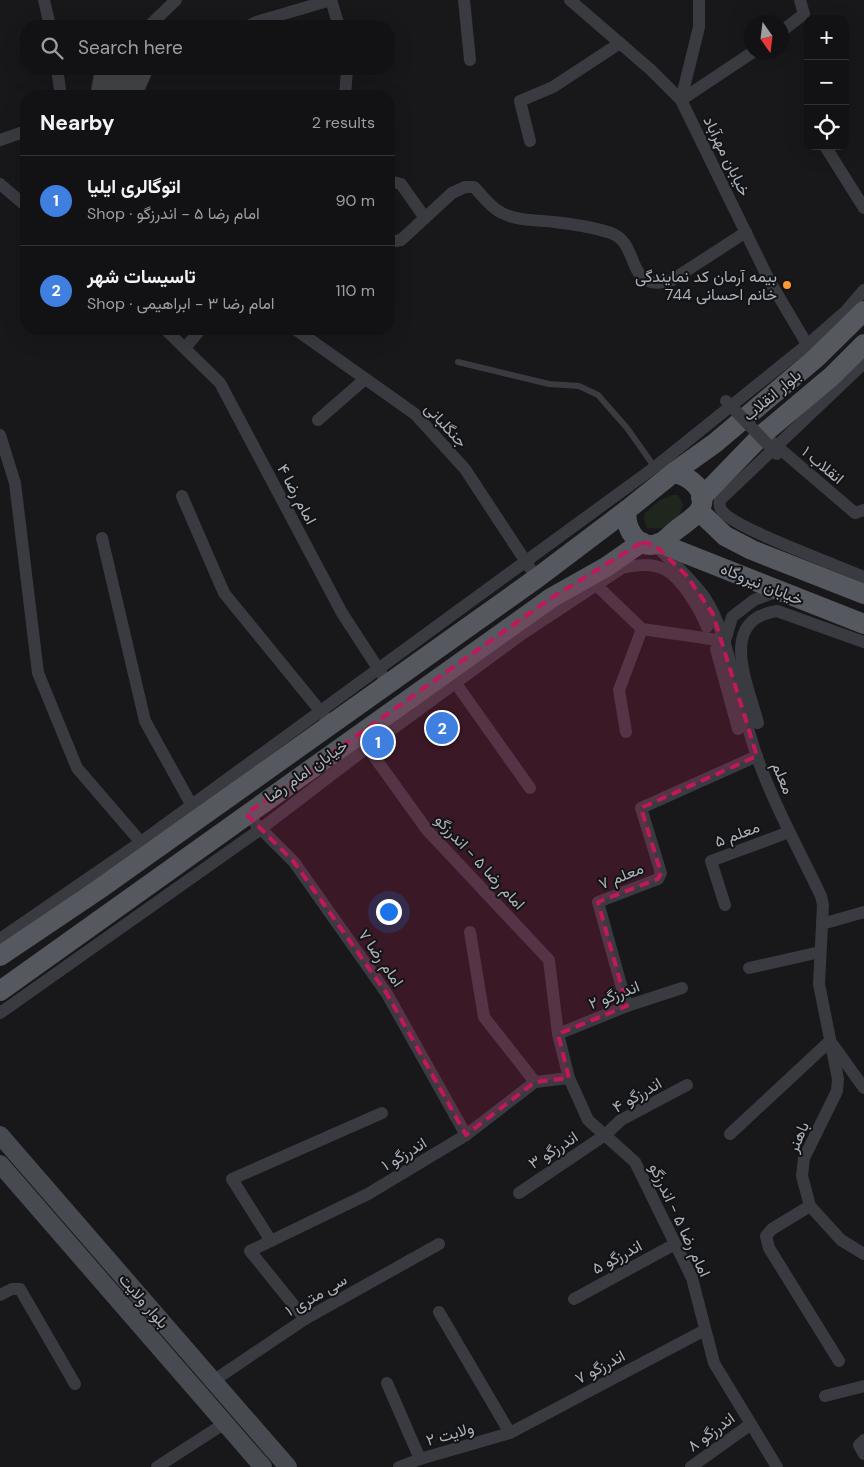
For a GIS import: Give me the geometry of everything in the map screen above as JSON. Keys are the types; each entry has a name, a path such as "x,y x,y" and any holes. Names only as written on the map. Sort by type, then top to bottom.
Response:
{"main road":[{"name":"بلوار انقلاب","path":"627,510 664,473 715,443 812,351 864,311"},
{"name":"بلوار انقلاب","path":"652,543 700,505 734,464 773,445 832,376 864,344"},
{"path":"715,443 712,452 715,462 724,466 734,464"},
{"name":"خیابان نیروگاه","path":"664,473 686,476 697,485 700,505 725,536 752,550 864,594"},
{"name":"خیابان امام رضا","path":"0,956 195,812 383,677 537,578 627,510"},
{"path":"627,510 626,521 630,531 637,540 652,543"},
{"name":"خیابان امام رضا","path":"0,991 246,814 363,741 451,678 551,598 592,579 652,543"},
{"name":"خیابان نیروگاه","path":"652,543 864,624"},
{"path":"742,576 739,566 743,556 752,550"},
{"path":"573,552 582,553 589,558 593,566 592,579"},
{"path":"0,985 20,976"},
{"name":"بلوار ولایت","path":"1,1138 288,1467"},
{"name":"بلوار ولایت","path":"0,1164 263,1467"}],"street":[{"path":"44,0 49,20"},
{"path":"155,20 176,0"},
{"path":"263,20 331,0 337,20"},
{"path":"464,0 470,60"},
{"name":"خیابان مهرآباد","path":"570,0 651,70 680,100 769,280 812,351"},
{"path":"680,100 699,27 699,0"},
{"path":"789,26 804,14 800,0"},
{"path":"530,141 520,101 553,87 620,43"},
{"path":"680,100 744,58"},
{"path":"58,75 60,90"},
{"path":"345,90 347,75"},
{"path":"0,140 20,133"},
{"path":"828,150 864,208"},
{"path":"395,182 401,184 425,218"},
{"path":"0,184 20,201"},
{"path":"395,241 401,240 452,193 465,187 474,187 500,213 521,219 555,222 613,234 624,243 642,279 651,284 661,284 672,280 746,232"},
{"path":"383,677 526,561 664,473 812,351 864,290"},
{"name":"امام رضا ۴","path":"171,335 220,383 342,613 383,677"},
{"path":"185,348 197,335"},
{"name":"جنگلبانی","path":"303,335 415,414 465,469 537,578"},
{"path":"864,363 773,445 720,500 719,504 723,512 759,534 864,577"},
{"path":"318,420 365,379"},
{"path":"726,402 773,445"},
{"path":"0,435 15,483 38,673 77,768 146,848 0,939"},
{"name":"انقلاب ۱","path":"773,445 855,514 864,510"},
{"path":"182,496 224,593 326,718"},
{"path":"102,538 145,721 195,812"},
{"name":"معلم","path":"652,543 687,576 705,599 757,756 789,832 821,896 823,905 819,984 830,1041"},
{"path":"707,627 697,605 668,572 662,568 639,564 592,579 642,629 720,645"},
{"path":"738,729 720,645 732,617 754,600 778,591"},
{"path":"758,723 743,667 741,640 747,624 754,618 768,612 777,611 864,642"},
{"path":"626,732 619,690 642,629"},
{"path":"451,678 530,788"},
{"path":"0,1013 261,829 363,741"},
{"name":"امام رضا ۵ - اندرزگو","path":"363,741 427,830 549,960 558,1034 568,1078 588,1120 635,1162 692,1278 714,1363 777,1467"},
{"name":"معلم ۷","path":"627,1006 598,902 658,879 661,873 641,808 757,756"},
{"name":"امام رضا ۷","path":"246,814 294,862 386,994 466,1135"},
{"name":"معلم ۵","path":"724,905 711,861 789,832"},
{"path":"822,924 864,912"},
{"path":"470,932 484,1017 535,1082 568,1078"},
{"path":"748,968 820,952"},
{"name":"اندرزگو ۲","path":"558,1034 627,1006 682,988"},
{"path":"730,1134 830,1041 863,1084"},
{"name":"باهنر","path":"830,1041 838,1079 837,1091 804,1158 802,1176 810,1206 841,1240 864,1254"},
{"name":"اندرزگو ۱","path":"305,1319 250,1252 368,1194 466,1135 535,1082"},
{"name":"اندرزگو ۴","path":"605,1135 621,1120 688,1085"},
{"path":"271,1241 232,1179 382,1113"},
{"name":"اندرزگو ۳","path":"519,1193 605,1135"},
{"path":"810,1206 772,1229 766,1236 769,1248 839,1361"},
{"name":"سی متری ۱","path":"213,1380 305,1319 439,1244"},
{"name":"اندرزگو ۵","path":"574,1299 675,1244"},
{"path":"0,1294 12,1288 20,1289 75,1384"},
{"path":"440,1312 510,1433"},
{"name":"اندرزگو ۷","path":"510,1433 705,1330"},
{"path":"387,1383 420,1459"},
{"path":"824,1396 864,1386"},
{"path":"157,1467 225,1424"},
{"name":"اندرزگو ۸","path":"691,1467 751,1424"},
{"name":"ولایت ۲","path":"398,1467 510,1433"},
{"path":"864,1440 859,1445 864,1454"}],"lane":[{"path":"458,362 549,384 579,386 598,395 664,473"}],"highlighted area":[{"path":"642,542 655,545 687,576 713,614 757,756 641,808 661,873 658,879 598,902 627,1006 558,1034 569,1078 535,1082 466,1135 387,994 294,862 246,814 551,598"}],"shaded area":[{"path":"678,495 683,504 679,516 665,527 646,527 645,513 660,500"}],"building":[{"path":"94,75 151,75 145,90 91,90"}],"place":[{"name":"بیمه آرمان کد نمایندگی 744 خانم احسانی","path":"787,285"},
{"name":"تاسیسات شهر","path":"442,728"},
{"name":"اتوگالری ایلیا","path":"378,742"}]}
